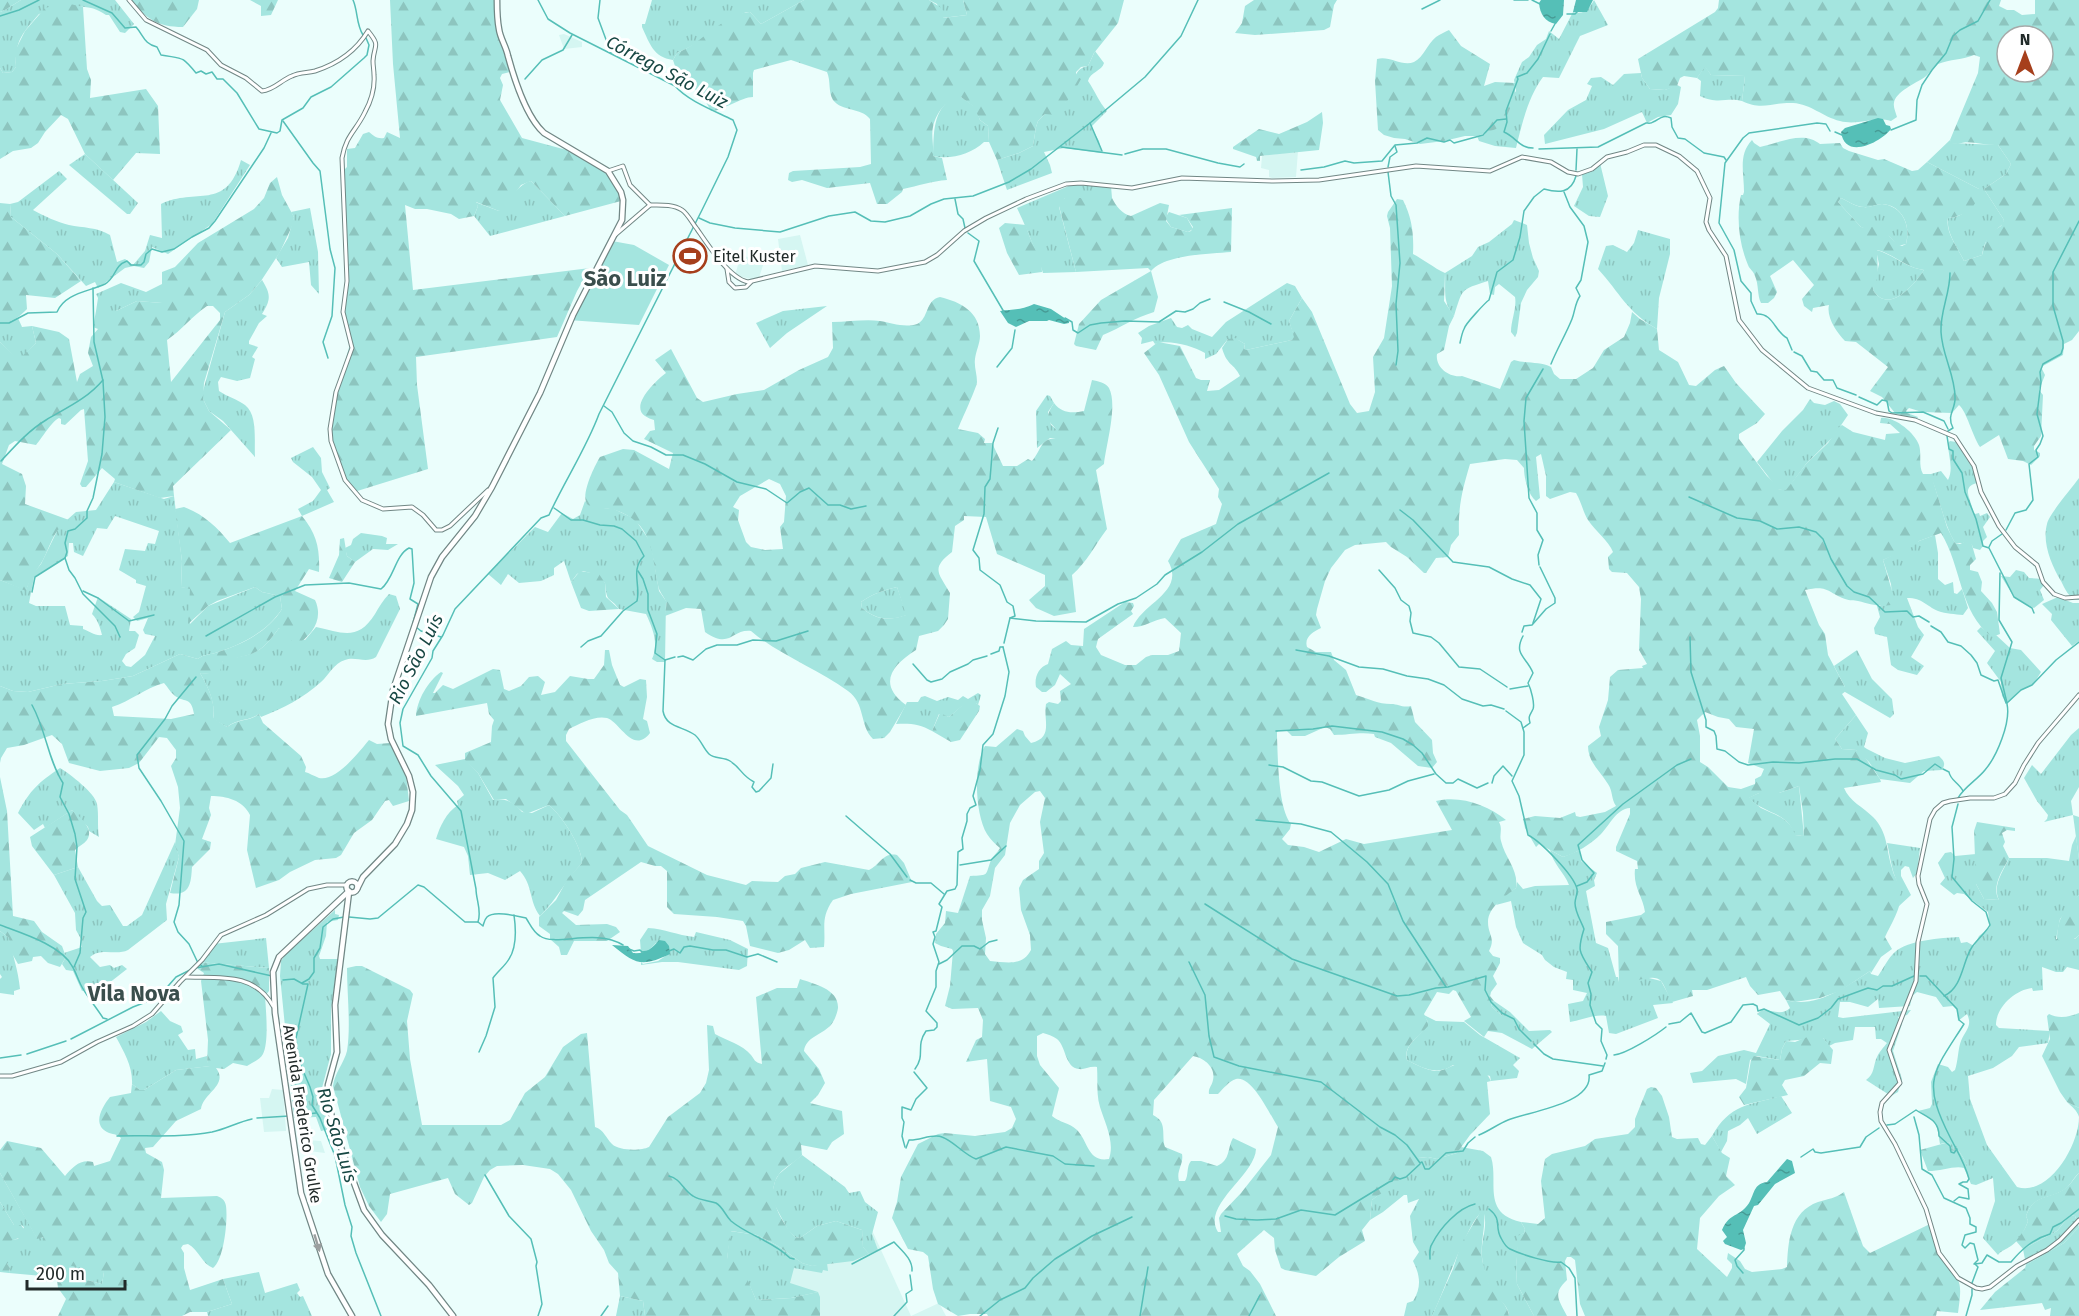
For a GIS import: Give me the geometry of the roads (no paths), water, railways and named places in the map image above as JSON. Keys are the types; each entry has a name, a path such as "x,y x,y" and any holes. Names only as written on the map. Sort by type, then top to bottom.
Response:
{"main road":[{"path":"453,1316 429,1285 382,1235 364,1210 336,1134 328,1101 328,1085 337,1052 335,1005 349,891 347,885 363,877 395,844 412,810 413,792 409,776 391,739 388,724 393,690 422,600 437,564 475,516 492,487 540,393 573,315 622,220 623,200 608,171 544,133 537,125 514,77 501,39 497,21 497,0"},
{"path":"348,900 357,890 363,877"},
{"path":"354,882 357,890"},
{"path":"349,891 357,890"},
{"name":"Avenida Frederico Grulke","path":"349,891 279,957 273,972 275,1013 305,1210 328,1274 352,1316"}],"street":[{"path":"129,0 146,20 207,50 226,68 246,78 262,91 271,90 296,74 315,71 331,64 351,52 368,31 376,41 371,98 363,117 345,141 342,158 347,281 343,312 352,348 336,392 330,429 331,441 345,480 362,500 383,509 412,507 423,515 436,530 450,526 492,487"},
{"path":"612,237 650,205 671,205 683,210 727,269 740,280 748,282 815,266 878,271 925,262 943,251 964,231 993,214 1049,190 1072,183 1132,188 1182,178 1319,180 1416,166 1490,171 1522,157 1551,162 1574,174 1592,169 1605,157 1627,152 1646,144 1656,145 1678,156 1694,168 1709,196 1706,222 1726,256 1739,320 1762,350 1808,388 1876,412 1915,420 1955,437 1974,466 1979,489 2006,535 2020,552 2037,566 2043,582 2054,594 2065,598 2079,597"},
{"path":"608,171 623,166 630,185 650,205"},
{"path":"727,269 729,283 736,288 746,287 752,280"},
{"path":"729,283 735,277"},
{"path":"736,288 740,280"},
{"path":"2079,695 2038,743 2009,792 1994,798 1970,798 1943,803 1932,814 1918,876 1927,904 1918,942 1916,981 1889,1050 1900,1083 1897,1089 1884,1100 1880,1112 1883,1125 1895,1144 1926,1209 1939,1252 1952,1273 1961,1281 1979,1289 1990,1287 2017,1266 2054,1244 2079,1220"},
{"path":"0,1076 12,1076 61,1062 133,1026 152,1014 202,960 216,940 226,932 266,915 308,889 327,885 347,885"},
{"path":"186,977 242,979 264,993 275,1013"}],"water":[{"path":"1541,0 1564,0 1563,15 1556,24 1542,14 1539,3"},
{"path":"1576,0 1593,0 1587,12 1573,12"},
{"path":"1878,118 1883,119 1891,129 1880,139 1856,147 1849,146 1844,141 1841,132 1845,128"},
{"path":"1034,304 1051,309 1069,323 1049,320 1029,321 1016,327 1008,323 1000,311 1020,309"},
{"path":"659,940 665,941 669,946 670,954 646,962 627,957 612,945 628,946 633,953 641,953 654,946"},
{"path":"1787,1159 1792,1161 1795,1173 1775,1184 1758,1205 1754,1206 1743,1230 1746,1243 1744,1249 1725,1244 1723,1241 1727,1237 1722,1230 1730,1218 1746,1207 1758,1185 1767,1182"}],"waterway":[{"path":"0,16 39,0"},
{"name":"Córrego São Luiz","path":"83,0 112,13 125,28 136,27 147,42 157,47 161,55 181,59 196,73 212,72 217,79 223,79 237,93 259,129 277,133 280,131 282,120 303,108 311,97 331,87 367,55 369,45 366,38"},
{"name":"Córrego São Luiz","path":"353,0 363,35"},
{"name":"Rio São Luís","path":"478,922 476,889 461,811 431,776 418,755 403,746 400,723 403,709 432,658 433,651 455,609 541,518 549,515 728,157 737,130 733,120 694,101 675,86 570,33 548,19 538,0"},
{"path":"600,0 598,18 611,53"},
{"path":"699,218 710,223 735,228 780,232 829,216 855,212 871,221 885,222 910,216 944,199 973,196 1009,182 1031,169 1145,77 1181,36 1198,0"},
{"path":"1422,9 1440,0"},
{"path":"1514,0 1528,0"},
{"path":"1532,0 1540,4"},
{"path":"1891,130 1916,120 1917,100 1922,85 1946,53 1953,36 1978,21 1990,0"},
{"path":"1567,14 1575,14 1578,11"},
{"path":"1551,31 1556,22"},
{"path":"1533,148 1524,146 1504,132 1507,122 1506,111 1517,77 1527,73 1538,59 1550,34"},
{"path":"525,79 542,60 563,50 572,35"},
{"path":"1539,149 1598,147 1646,123 1665,117 1671,118 1672,127 1678,138 1685,139 1704,153 1724,157 1726,160"},
{"path":"1301,170 1345,161 1354,163 1382,161 1395,145 1417,143 1427,138 1444,142 1450,140 1454,143 1483,135 1497,120 1506,119"},
{"path":"283,121 320,171 330,249 335,268 332,316 323,342 328,358"},
{"path":"1090,123 1102,151"},
{"path":"1792,350 1787,338 1767,316 1757,314 1751,301 1751,293 1741,281 1734,250 1719,223 1725,163 1749,133 1817,123 1826,124 1830,131"},
{"path":"1835,132 1842,135"},
{"path":"0,323 9,323 28,313 57,312 71,297 105,284 123,263 127,261 131,265 141,265 146,254 152,249 162,252 174,249 209,228 264,148 271,133"},
{"path":"1388,167 1390,157 1397,152 1395,146"},
{"path":"1061,147 1122,155"},
{"path":"1125,154 1143,149 1166,149 1218,163 1240,167 1244,164"},
{"path":"1576,170 1577,149"},
{"path":"1388,172 1391,196 1396,205 1400,263 1396,304 1398,351 1396,365"},
{"path":"1460,343 1465,326 1489,300 1497,272 1513,260 1524,211 1534,197 1544,189 1563,191 1571,186 1576,176"},
{"path":"1551,364 1570,325 1580,296 1576,288 1581,280 1588,242 1584,226 1570,207 1564,192"},
{"path":"955,199 958,214 963,219 965,228"},
{"path":"2006,530 2015,513 2026,510 2033,500 2029,464 2038,457 2036,450 2043,436 2037,414 2040,372 2043,364 2061,354 2063,348 2053,306 2053,272 2079,221"},
{"path":"968,233 979,241 974,261 1004,312"},
{"path":"1948,431 1953,428 1950,419 1955,401 1941,332 1950,273"},
{"path":"93,288 94,342 103,381 105,417 102,454 87,518 75,529 68,531 65,558 83,594 115,626 120,637"},
{"path":"1065,318 1072,322 1073,330 1078,333 1090,325 1101,323 1159,322 1176,311 1185,312 1210,299"},
{"path":"1224,302 1271,324"},
{"path":"997,367 1012,348 1015,330"},
{"path":"1794,352 1802,356 1811,371 1817,372 1824,380 1833,380 1837,388 1856,395"},
{"path":"1539,565 1538,555 1543,540 1537,530 1537,513 1529,498 1524,421 1526,398 1543,369"},
{"path":"1,461 33,429 83,398 103,380"},
{"path":"1859,397 1877,405 1882,400 1887,401 1889,411 1892,413 1923,412 1944,421 1948,429"},
{"path":"604,406 612,412 624,433 633,441 666,455 683,455 737,482 766,489 787,503 809,488 828,505 840,505 851,509 866,506"},
{"path":"998,428 993,443 990,479 985,487 984,514 973,550 979,558 980,570 1000,585 1007,602 1013,606 1015,616 1010,618 1004,643"},
{"path":"1947,436 1949,449 1953,451 1953,459 1962,473 1965,492 1976,519 1983,546 1989,548 2014,597 2032,608 2034,613"},
{"path":"1010,618 1086,622 1118,604 1136,598 1238,524 1329,473"},
{"path":"1689,497 1737,518 1760,521 1777,529 1799,527 1816,532 1823,539 1831,559 1847,586 1854,592 1869,597 1885,612 1907,611 1913,617 1919,616 1929,622"},
{"path":"554,508 571,520 583,520 622,529 636,541 644,556 637,572 637,601 623,611 601,636 588,641 581,647"},
{"path":"1400,510 1413,520 1453,562 1489,567 1530,585 1541,599 1533,623"},
{"path":"1989,547 1992,541 2002,534"},
{"path":"206,636 275,597 305,585 349,583 381,589 404,551 409,548 412,549 414,583 410,599 418,604 413,623"},
{"path":"32,592 35,577 65,558"},
{"path":"1522,632 1524,626 1532,625 1546,609 1555,603 1555,598 1540,567"},
{"path":"1379,570 1395,588 1401,600 1409,606 1413,633 1431,637 1459,667 1480,669 1507,687"},
{"path":"638,571 648,594 648,610 657,634 655,653 665,660 675,657"},
{"path":"2000,573 1999,620 2012,642 2001,678 2007,703"},
{"path":"83,591 98,598 129,621 154,615"},
{"path":"1931,626 1941,632 1948,642 1961,646 1971,655 1981,675 1994,681 1998,680 2006,703"},
{"path":"416,627 421,631 441,637"},
{"path":"678,657 683,656 693,660 706,649 717,645 737,645 753,640 776,641 808,631"},
{"path":"1523,636 1520,642 1520,652 1533,673 1528,683 1533,709 1529,717 1530,723 1523,728"},
{"path":"1690,637 1691,672 1706,720 1706,727 1714,731 1717,749 1725,751 1739,762 1748,765 1857,759 1876,770 1901,779 1923,774 1935,764 1941,768"},
{"path":"2007,703 2021,690 2032,685 2056,660 2079,642"},
{"path":"991,654 1003,647"},
{"path":"915,1069 920,1059 921,1042 926,1031 937,1027 937,1023 926,1011 936,987 936,971 939,962 933,944 935,937 933,932 936,931 942,907 939,904 947,891 955,889 957,885 958,852 963,849 962,838 967,814 970,808 976,805 973,796 980,770 983,745 993,734 1005,696 1009,672 1003,647"},
{"path":"1296,650 1329,656 1359,667 1383,669 1428,679 1444,685 1462,699 1483,706 1491,705 1504,709"},
{"path":"913,664 931,682 942,679 973,660 987,656"},
{"path":"665,660 663,711 671,724 695,735 711,756 728,760 734,764 754,782 752,787 756,792 771,778 773,764"},
{"path":"196,677 137,755 139,768 184,841 179,905 174,922 178,932 189,944 198,963 202,966"},
{"path":"1510,689 1528,686"},
{"path":"1958,798 1985,770 1994,756 2005,729 2007,704"},
{"path":"32,705 63,783 60,797 69,814 75,834 77,847 75,879 86,912 83,918 80,953 74,967"},
{"path":"1506,711 1521,722 1524,732 1524,755 1512,781 1519,796 1528,835 1556,859 1575,883 1577,889 1575,906 1584,929 1580,951 1592,972 1588,983 1591,994 1590,1005 1596,1023 1602,1029 1601,1041 1607,1055 1606,1059"},
{"path":"1276,731 1332,726 1382,732 1413,745 1446,783 1453,783 1458,779 1477,788 1488,783"},
{"path":"1577,886 1587,882 1594,873 1582,860 1578,845 1623,804 1677,765 1691,759"},
{"path":"1269,765 1283,767 1311,781 1322,782 1359,796 1389,790 1408,781 1434,774"},
{"path":"1492,783 1494,776 1503,766 1512,776"},
{"path":"1943,769 1949,772 1963,791"},
{"path":"1944,996 1955,987 1972,947 1990,925 1986,912 1972,901 1952,877 1954,859 1952,827 1958,804"},
{"path":"846,816 890,854 907,877"},
{"path":"1256,820 1301,824 1331,832 1367,862 1388,884 1403,921 1446,987"},
{"path":"960,865 991,860 1006,846"},
{"path":"910,880 916,883 931,883 944,894"},
{"path":"349,917 378,918 418,885 424,887 465,922 478,922 483,926 485,919 490,915 512,915 526,918 535,932 547,939 600,938 623,945"},
{"path":"1205,904 1292,959 1397,996 1448,987 1486,976 1485,990 1491,1002 1502,1013 1514,1019 1519,1029 1531,1041"},
{"path":"479,1052 495,1007 493,978 507,962 515,943 514,915"},
{"name":"Rio São Luís","path":"302,983 314,972 314,958 320,948 323,927 333,919 344,917"},
{"path":"0,925 50,946 67,959 84,991 103,1018 107,1019"},
{"path":"939,964 962,946 974,946 980,949 989,942 997,940"},
{"path":"669,951 674,949 680,953 684,947 690,946 726,950 747,957 758,954 777,962"},
{"path":"629,949 650,951"},
{"path":"1189,962 1205,995 1209,1036 1214,1057 1239,1066 1321,1082 1407,1145 1425,1169 1429,1169 1446,1153 1463,1151 1475,1137"},
{"path":"195,968 219,964 272,976"},
{"path":"71,1039 162,993 176,977 190,970"},
{"path":"1669,1024 1680,1022 1691,1013 1702,1032 1705,1033 1731,1022 1743,1005 1753,1004 1757,1006 1758,1011 1764,1009 1799,1025 1818,1018 1838,999 1868,988 1877,990 1883,986 1892,986 1914,976"},
{"path":"1920,976 1926,976 1957,1009 1959,1020 1964,1024 1938,1066 1934,1078 1936,1102 1941,1118 1969,1179 1959,1184 1968,1189 1969,1199 1959,1197 1954,1201"},
{"name":"Rio São Luís","path":"283,980 294,979 308,984 296,1038 298,1059 310,1087 313,1097 312,1105 320,1118 335,1156 352,1227 351,1236 381,1316"},
{"path":"1614,1055 1633,1048 1666,1027"},
{"path":"27,1054 66,1041"},
{"path":"1534,1044 1553,1059 1603,1066"},
{"path":"0,1058 21,1055"},
{"path":"1479,1135 1508,1120 1570,1100 1581,1093 1587,1085 1589,1075 1602,1071 1605,1063"},
{"path":"905,1147 902,1136 904,1122 902,1107 911,1110 916,1099 927,1088 914,1072"},
{"path":"1887,1125 1895,1124 1916,1110 1935,1123 1939,1136 1950,1146 1951,1152 1954,1153 1957,1149"},
{"path":"298,1115 316,1113"},
{"path":"257,1118 289,1116"},
{"path":"1914,1117 1919,1135 1922,1169 1932,1175 1944,1198 1966,1208 1970,1224 1976,1227 1976,1232 1965,1235 1962,1245 1965,1248 1970,1243 1974,1244 1978,1260 1974,1264"},
{"path":"117,1136 200,1134 217,1131 252,1119"},
{"path":"1801,1157 1813,1149 1821,1153 1860,1147 1866,1137 1879,1128"},
{"path":"906,1148 909,1140 938,1136 947,1139 976,1159 1006,1147 1053,1156 1065,1164 1094,1166"},
{"path":"1225,1216 1236,1219 1276,1219 1301,1210 1335,1215 1395,1177 1400,1179 1406,1177 1420,1164"},
{"path":"485,1175 509,1216 531,1239 537,1262 542,1304 538,1316"},
{"path":"669,1176 696,1198 718,1205 738,1226 794,1259"},
{"path":"1430,1259 1431,1246 1445,1225 1456,1214 1475,1204"},
{"path":"1489,1209 1496,1216 1499,1234 1509,1248 1550,1262 1561,1262 1569,1268 1575,1278 1577,1316"},
{"path":"1975,1264 1982,1263 1987,1255 1999,1262 2011,1262 2028,1245 2050,1234 2053,1227 2079,1209"},
{"path":"980,1316 1000,1300 1025,1288 1055,1259 1092,1236 1132,1217"},
{"path":"852,1264 894,1242 909,1259 912,1271"},
{"path":"1743,1273 1735,1260 1744,1248"},
{"path":"1972,1283 1978,1267 1975,1264"},
{"path":"1140,1316 1148,1267"},
{"path":"894,1316 907,1302 906,1294 912,1290 910,1275"},
{"path":"1966,1316 1972,1289"},
{"path":"1249,1316 1260,1295"},
{"path":"601,1316 608,1306"}],"place":[{"name":"Eitel Kuster","path":"690,256"}],"district":[{"name":"São Luiz","path":"625,278"},
{"name":"Vila Nova","path":"134,993"}]}
